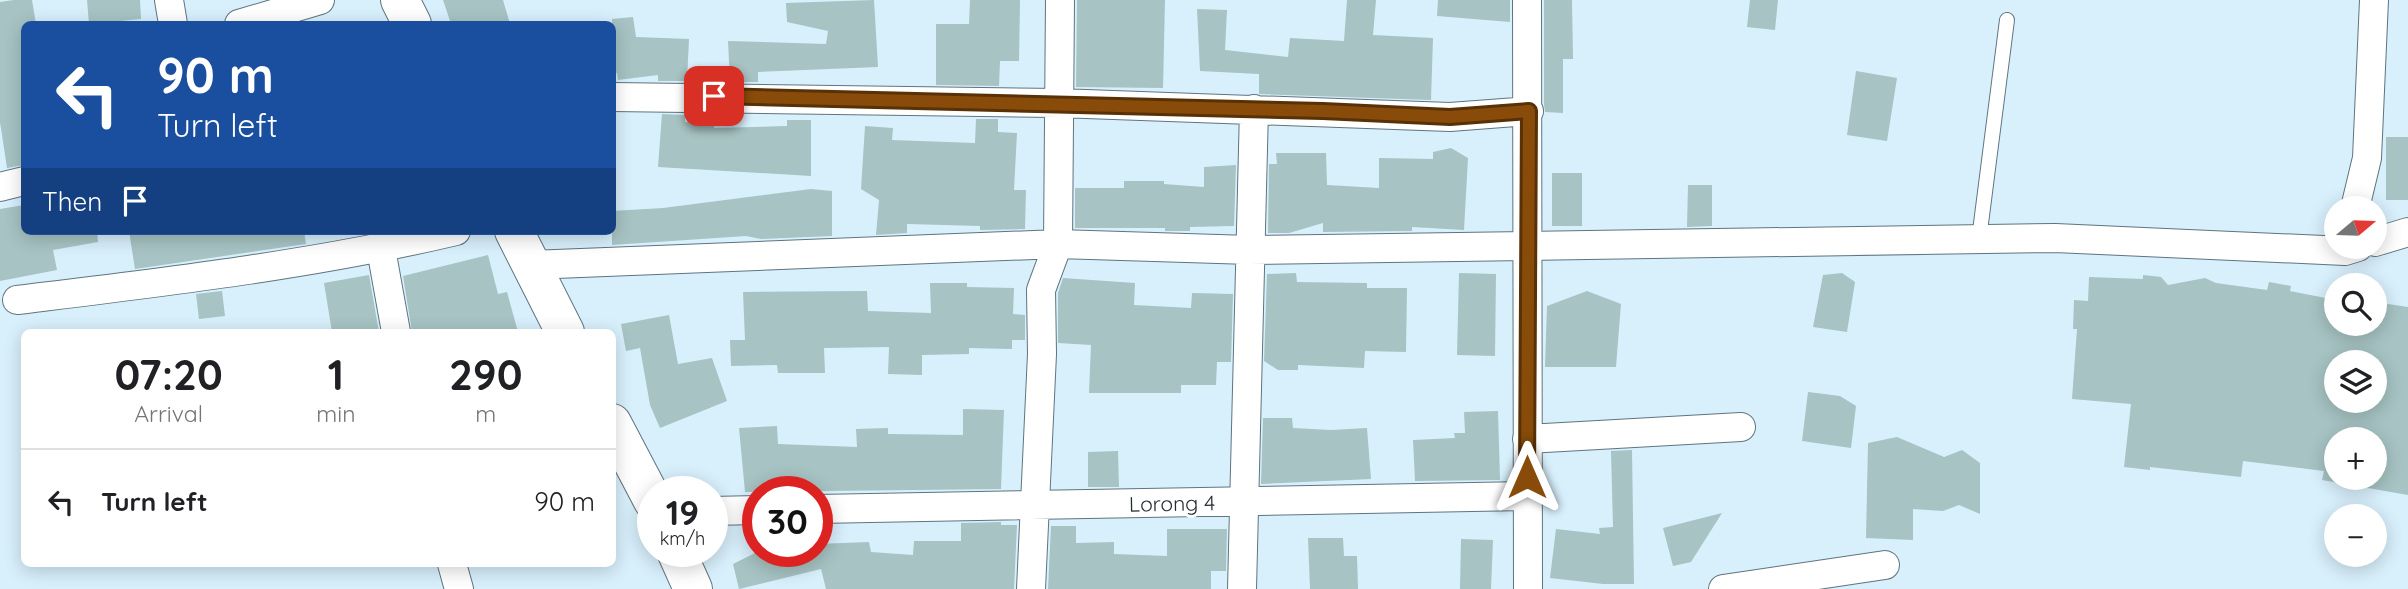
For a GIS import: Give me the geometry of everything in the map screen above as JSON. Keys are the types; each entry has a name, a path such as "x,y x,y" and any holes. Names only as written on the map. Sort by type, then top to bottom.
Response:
{"main road":[{"path":"400,0 410,21"},
{"path":"516,235 563,329"},
{"path":"616,431 640,476"},
{"path":"683,567 693,589"}],"street":[{"path":"169,0 172,21"},
{"path":"249,21 320,0"},
{"path":"1031,589 1042,354 1041,290 1058,244 1060,0"},
{"path":"1527,0 1528,589"},
{"path":"2358,196 2367,158 2374,0"},
{"path":"616,97 1058,103 1450,117 1529,111"},
{"path":"1242,589 1254,109"},
{"path":"0,187 21,182"},
{"path":"2387,238 2408,232"},
{"path":"17,300 183,279 381,249 439,235"},
{"path":"530,265 1058,244 1250,250 1528,244 1743,245 1811,239 2055,238 2324,247"},
{"path":"381,249 395,329"},
{"path":"1527,439 1741,427"},
{"name":"Lorong 4","path":"833,509 1527,496"},
{"path":"1723,589 1885,565"},
{"path":"453,567 459,589"}],"lane":[{"path":"1979,239 2007,20"}],"building":[{"path":"32,0 36,21 21,21 21,166 7,168 0,122 0,2"},
{"path":"87,0 140,0 141,19 89,21"},
{"path":"443,0 503,0 509,21 450,21"},
{"path":"874,0 878,67 758,72 758,82 730,82 728,41 826,44 828,31 787,22 786,3"},
{"path":"970,0 1020,0 1019,61 1000,61 999,86 936,85 936,24 969,24"},
{"path":"1077,0 1165,0 1163,88 1076,87"},
{"path":"1347,0 1376,0 1373,35 1433,38 1431,100 1259,94 1259,74 1200,71 1197,9 1227,10 1225,50 1288,57 1290,38 1344,41"},
{"path":"1438,0 1510,0 1510,22 1437,16"},
{"path":"1544,0 1572,0 1573,59 1563,59 1563,113 1545,112"},
{"path":"1750,0 1778,0 1775,30 1747,27"},
{"path":"633,17 636,37 689,39 687,81 658,81 658,75 618,80 616,21 612,19"},
{"path":"1856,71 1897,78 1887,141 1847,135"},
{"path":"662,114 685,115 685,122 714,122 714,128 787,126 787,120 811,120 811,176 658,167"},
{"path":"976,119 998,119 998,132 1017,133 1014,190 1026,190 1025,229 980,230 980,226 907,224 907,233 876,235 879,200 861,189 865,126 893,128 892,140 975,143"},
{"path":"2386,137 2408,137 2408,200 2387,200"},
{"path":"1451,148 1468,158 1464,230 1412,227 1412,231 1323,232 1323,223 1289,233 1268,233 1269,164 1277,164 1276,153 1326,153 1327,185 1379,188 1379,158 1433,159 1433,152"},
{"path":"1236,165 1234,226 1190,227 1190,231 1165,231 1165,228 1075,228 1075,188 1124,188 1124,181 1164,181 1164,184 1204,187 1204,167"},
{"path":"1552,173 1582,173 1582,226 1552,226"},
{"path":"1688,185 1712,185 1712,226 1687,227"},
{"path":"811,189 832,191 832,236 761,239 746,236 612,245 612,235 616,235 616,211 663,208"},
{"path":"21,206 21,235 97,235 98,242 53,250 57,270 0,281 0,209"},
{"path":"130,235 305,235 306,244 135,269"},
{"path":"488,255 498,294 507,292 517,329 412,329 403,276"},
{"path":"1296,273 1297,282 1367,283 1367,288 1407,288 1406,352 1365,351 1364,368 1298,365 1298,370 1278,370 1264,361 1267,274"},
{"path":"1459,273 1496,274 1495,356 1457,355"},
{"path":"1842,273 1855,282 1847,332 1813,327 1823,275"},
{"path":"369,275 378,329 332,329 324,283"},
{"path":"2143,275 2161,277 2168,285 2205,278 2216,283 2267,290 2269,282 2291,286 2290,291 2324,298 2324,336 2387,336 2387,304 2408,307 2408,495 2379,490 2387,490 2387,427 2324,427 2324,471 2243,461 2241,477 2150,467 2150,470 2124,467 2131,404 2072,399 2077,329 2073,329 2074,300 2088,301 2089,277 2143,279"},
{"path":"1063,278 1135,283 1134,305 1191,308 1192,293 1233,294 1231,362 1217,362 1216,385 1181,385 1181,393 1089,393 1091,345 1058,343 1058,293"},
{"path":"930,283 967,283 967,287 1014,288 1013,314 1025,315 1025,340 1012,340 1012,349 969,348 969,354 922,355 922,375 888,374 889,347 824,348 825,373 778,373 777,365 731,366 730,340 745,340 743,292 867,291 868,311 931,313"},
{"path":"222,291 225,316 199,319 196,294"},
{"path":"1587,291 1621,304 1616,367 1545,367 1547,306"},
{"path":"669,315 678,364 712,358 727,401 660,428 650,405 640,348 626,351 621,324"},
{"path":"1808,392 1840,396 1856,406 1851,448 1802,441"},
{"path":"963,409 1004,410 1001,489 833,491 833,476 744,476 739,428 777,426 778,444 857,447 856,429 888,428 888,434 963,435"},
{"path":"1498,411 1500,480 1415,481 1413,440 1455,438 1454,433 1465,433 1464,412"},
{"path":"1263,418 1292,418 1293,428 1367,428 1371,479 1261,484"},
{"path":"1897,437 1944,457 1962,450 1980,463 1980,514 1959,505 1943,511 1913,509 1913,540 1866,538 1868,443"},
{"path":"1632,450 1634,584 1603,584 1550,578 1556,529 1600,534 1599,528 1613,527 1611,451"},
{"path":"1118,451 1119,487 1088,487 1088,452"},
{"path":"1722,513 1691,562 1673,566 1663,528"},
{"path":"1001,522 1001,525 1017,525 1014,589 826,589 821,569 739,589 733,564 742,560 742,567 833,567 833,543 869,542 871,552 913,555 914,541 961,541 961,523"},
{"path":"1051,526 1076,526 1076,543 1114,542 1114,554 1167,556 1167,529 1227,529 1226,571 1211,571 1211,589 1048,589"},
{"path":"1308,538 1343,538 1344,556 1357,556 1358,589 1310,589"},
{"path":"1461,539 1493,540 1491,589 1460,589"}],"route":[{"path":"714,96 1058,103 1450,117 1529,111 1527,477"}]}
